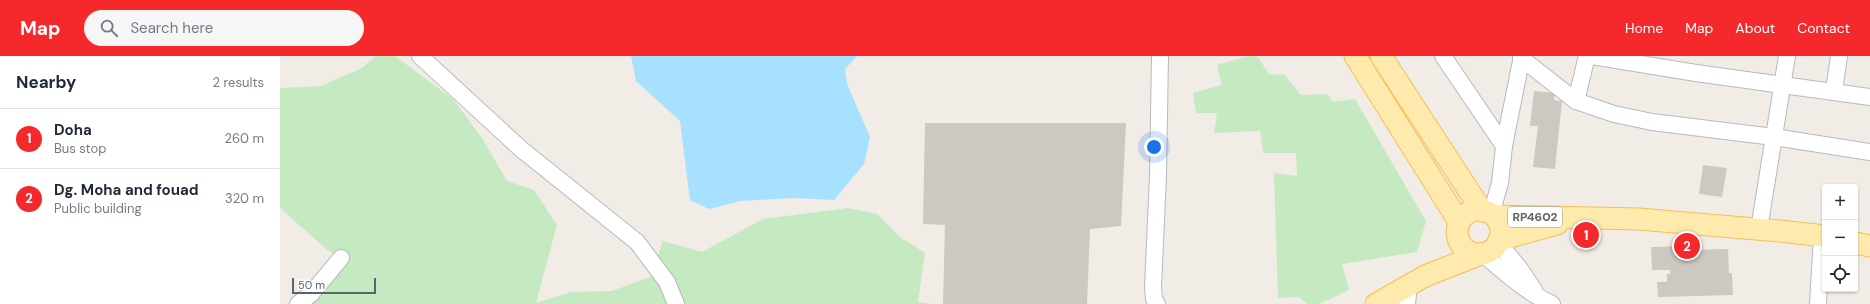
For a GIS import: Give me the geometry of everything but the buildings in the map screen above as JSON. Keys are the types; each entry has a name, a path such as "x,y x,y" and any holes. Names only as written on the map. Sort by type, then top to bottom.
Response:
{"main road":[{"path":"1355,56 1459,230 1463,247 1471,253 1490,247"},
{"path":"1382,56 1489,214"},
{"name":"RP4602","path":"1399,295 1459,230 1465,215 1473,211 1489,214 1639,219 1822,236"},
{"name":"RP4602","path":"1489,214 1499,223 1501,232 1490,247"},
{"name":"RP4602","path":"1399,295 1490,247 1576,218"},
{"path":"1858,244 1870,246"}],"street":[{"path":"420,56 521,149 637,242 667,282 676,304"},
{"path":"1157,304 1154,299 1153,287 1158,176 1160,56"},
{"path":"1444,56 1504,146"},
{"path":"1576,101 1587,56"},
{"path":"1592,56 1696,74 1870,96"},
{"path":"1759,229 1787,56"},
{"path":"1834,91 1839,56"},
{"path":"1489,214 1500,183 1504,146 1522,57 1576,101 1614,114 1652,122 1774,137 1870,152"},
{"path":"1490,247 1504,273 1546,301"},
{"path":"1818,304 1822,256"},
{"path":"298,304 311,294 341,258"}],"green space":[{"path":"376,56 395,56 453,99 482,138 507,181 534,190 557,225 536,303 571,292 612,291 650,277 663,241 702,252 763,219 848,208 877,214 900,237 925,253 918,302 932,304 298,304 345,263 325,248 280,208 280,88 321,86 362,68"},
{"path":"1249,56 1257,56 1269,74 1285,75 1301,95 1327,94 1333,102 1355,99 1426,221 1417,252 1342,264 1349,290 1319,304 1307,304 1299,297 1278,298 1274,173 1297,176 1296,153 1263,153 1260,131 1214,133 1217,113 1196,113 1193,93 1222,85 1217,65"}],"water":[{"path":"631,56 857,56 845,69 847,84 870,137 864,164 834,200 794,198 741,201 709,209 690,200 680,121 636,81"}],"place":[{"name":"Doha","path":"1586,235"},
{"name":"Dg. Moha and fouad","path":"1687,246"}]}
